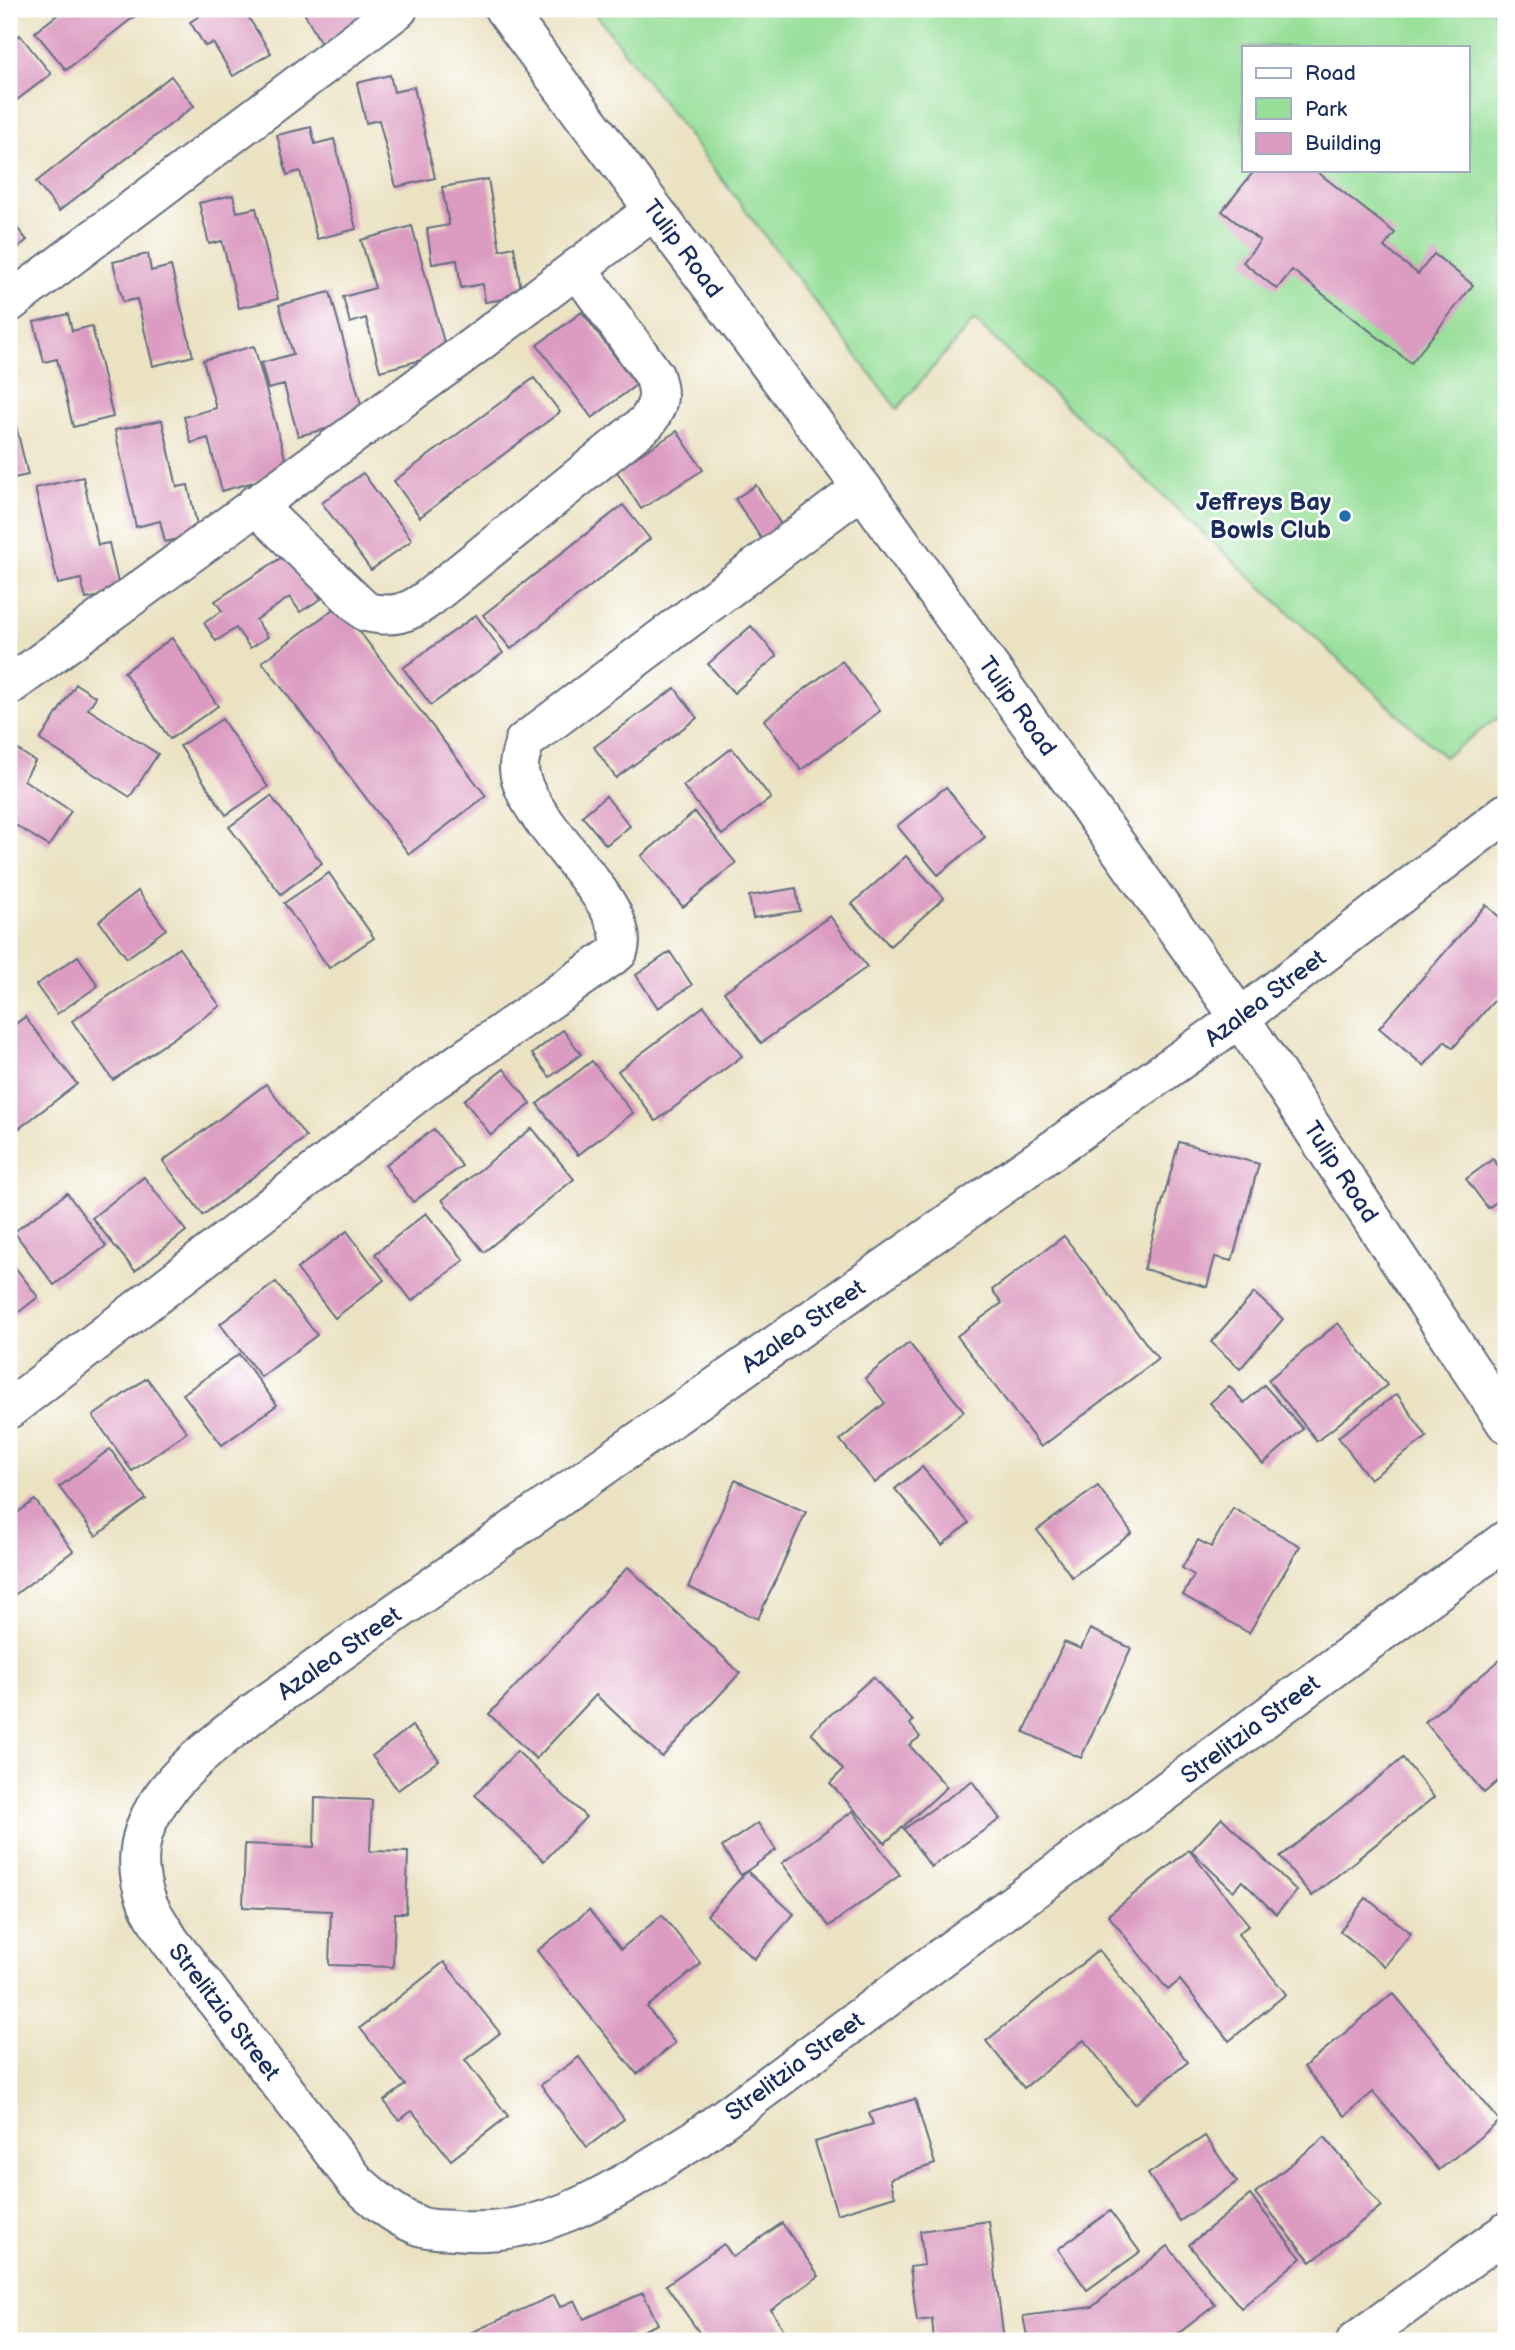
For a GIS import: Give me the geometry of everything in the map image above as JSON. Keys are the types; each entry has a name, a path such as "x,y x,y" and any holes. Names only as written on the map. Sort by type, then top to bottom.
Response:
{"street":[{"path":"9,303 398,9"},
{"name":"Tulip Road","path":"505,9 862,488 1240,1018 1506,1423"},
{"path":"9,686 654,210"},
{"path":"255,505 366,612 388,617 412,610 429,598 647,422 657,408 660,392 654,375 577,268"},
{"path":"9,1409 426,1086 618,952 620,942 613,916 528,799 519,769 524,743 862,488"},
{"name":"Azalea Street","path":"140,1866 142,1834 162,1794 202,1755 253,1713 1240,1018 1506,813"},
{"name":"Strelitzia Street","path":"140,1866 148,1904 170,1941 356,2182 383,2207 419,2226 443,2229 477,2233 533,2225 593,2202 696,2139 1506,1540"},
{"path":"1356,2341 1506,2232"}],"green space":[{"name":"Jeffreys Bay Bowls Club","path":"592,9 1506,9 1506,712 1444,757 974,320 897,409"}],"building":[{"path":"65,9 144,9 66,70 35,32"},
{"path":"211,9 243,9 271,53 233,76 213,43 205,46 190,22"},
{"path":"302,9 356,9 364,23 323,47"},
{"path":"20,35 51,74 9,106 9,44"},
{"path":"390,75 394,92 414,87 435,178 396,187 379,120 366,123 357,83"},
{"path":"171,76 194,106 59,211 36,182"},
{"path":"311,127 315,144 334,139 356,229 317,239 300,171 287,175 277,135"},
{"path":"1253,172 1318,172 1395,233 1384,247 1418,274 1434,254 1473,285 1411,363 1292,270 1277,289 1243,262 1260,241 1222,211"},
{"path":"488,179 500,250 514,247 522,296 485,302 483,284 461,288 457,260 432,264 427,229 449,225 442,187"},
{"path":"233,195 237,212 256,208 278,299 239,308 222,241 209,244 199,203"},
{"path":"9,218 27,240 9,255"},
{"path":"412,226 447,353 380,371 366,318 350,323 343,297 375,288 361,240"},
{"path":"148,254 151,271 171,266 193,356 153,366 137,299 123,302 113,262"},
{"path":"330,292 365,419 298,436 284,385 268,389 261,363 293,354 279,305"},
{"path":"582,312 636,385 592,418 537,345"},
{"path":"68,314 72,331 92,326 113,417 73,427 57,359 44,362 34,322"},
{"path":"254,346 289,472 222,491 208,438 191,443 184,417 216,408 203,360"},
{"path":"534,378 560,412 420,517 394,481"},
{"path":"9,397 28,475 9,479"},
{"path":"162,420 177,487 188,485 199,534 165,542 160,521 136,527 115,430"},
{"path":"677,431 703,470 641,509 616,470"},
{"path":"363,473 412,540 371,570 322,503"},
{"path":"83,477 98,545 109,543 120,592 86,599 81,579 58,584 35,488"},
{"path":"756,485 785,531 765,544 735,499"},
{"path":"623,505 650,539 511,649 483,615"},
{"path":"290,552 321,599 300,612 290,597 256,620 268,637 250,648 236,628 216,641 204,623 222,611 215,601"},
{"path":"339,605 486,796 409,854 262,662"},
{"path":"476,615 503,653 431,705 403,668"},
{"path":"751,626 777,656 734,693 708,664"},
{"path":"172,638 218,706 170,739 124,672"},
{"path":"842,661 880,711 801,770 764,720"},
{"path":"76,684 96,697 88,709 158,754 130,797 40,740"},
{"path":"675,688 697,718 616,778 594,747"},
{"path":"222,719 268,787 226,815 180,746"},
{"path":"9,744 35,761 24,780 71,811 49,846 9,821"},
{"path":"732,748 771,798 722,835 683,786"},
{"path":"946,787 985,837 938,875 897,826"},
{"path":"271,796 322,863 281,894 229,827"},
{"path":"606,796 630,826 606,845 582,816"},
{"path":"695,812 736,863 683,907 641,856"},
{"path":"906,856 944,898 890,946 852,904"},
{"path":"329,873 374,938 329,968 284,903"},
{"path":"796,888 800,911 753,918 749,896"},
{"path":"138,891 166,929 127,958 99,921"},
{"path":"1486,905 1506,923 1506,987 1453,1048 1445,1041 1424,1066 1379,1028"},
{"path":"830,916 867,967 761,1043 724,992"},
{"path":"179,948 220,1006 113,1080 72,1021"},
{"path":"670,952 692,985 658,1008 636,975"},
{"path":"78,956 98,986 57,1014 36,985"},
{"path":"704,1006 742,1056 656,1121 618,1071"},
{"path":"25,1017 77,1084 17,1130 9,1120 9,1029"},
{"path":"563,1030 581,1054 550,1077 532,1054"},
{"path":"592,1061 633,1113 578,1155 537,1104"},
{"path":"504,1069 531,1104 491,1135 464,1100"},
{"path":"266,1084 306,1137 203,1215 163,1161"},
{"path":"532,1128 574,1179 484,1252 442,1200"},
{"path":"434,1129 462,1166 413,1202 385,1165"},
{"path":"1179,1142 1259,1164 1232,1261 1215,1257 1207,1287 1144,1269"},
{"path":"1493,1159 1506,1176 1506,1195 1488,1208 1466,1179"},
{"path":"144,1177 186,1231 135,1271 92,1218"},
{"path":"67,1193 106,1246 54,1285 14,1232"},
{"path":"426,1213 464,1260 412,1301 375,1254"},
{"path":"347,1231 384,1280 335,1318 297,1269"},
{"path":"1064,1236 1158,1359 1041,1447 957,1336 1002,1303 992,1290"},
{"path":"9,1259 38,1297 9,1320"},
{"path":"276,1282 317,1335 261,1377 220,1324"},
{"path":"1254,1293 1283,1319 1240,1369 1211,1342"},
{"path":"1338,1323 1387,1385 1317,1441 1268,1380"},
{"path":"909,1343 964,1411 875,1483 840,1440 885,1403 865,1378"},
{"path":"239,1354 277,1405 222,1445 183,1394"},
{"path":"147,1378 187,1432 132,1471 93,1416"},
{"path":"1264,1385 1303,1429 1263,1464 1210,1403 1229,1386 1244,1403"},
{"path":"1397,1394 1427,1437 1370,1479 1338,1437"},
{"path":"110,1449 146,1499 96,1536 59,1487"},
{"path":"922,1467 969,1523 942,1545 895,1489"},
{"path":"735,1480 806,1512 758,1619 688,1587"},
{"path":"1098,1486 1132,1533 1072,1577 1037,1530"},
{"path":"35,1500 73,1551 9,1599 9,1519"},
{"path":"1233,1508 1300,1546 1249,1633 1183,1595 1194,1575 1182,1568 1198,1540 1211,1547"},
{"path":"628,1567 740,1673 662,1757 596,1695 536,1759 489,1714"},
{"path":"1090,1629 1131,1648 1081,1758 1024,1732 1064,1642 1081,1649"},
{"path":"1506,1655 1506,1774 1484,1793 1425,1722"},
{"path":"873,1677 913,1721 910,1724 920,1737 909,1745 947,1787 885,1843 830,1783 843,1770 811,1732"},
{"path":"412,1726 439,1760 398,1790 372,1756"},
{"path":"517,1751 586,1817 544,1861 475,1795"},
{"path":"1403,1758 1434,1797 1312,1896 1280,1857"},
{"path":"972,1781 1000,1819 931,1867 904,1829"},
{"path":"315,1798 372,1800 370,1851 408,1852 406,1913 395,1913 393,1967 329,1965 331,1911 243,1907 245,1844 314,1847"},
{"path":"853,1811 900,1875 829,1926 782,1863"},
{"path":"1222,1818 1297,1891 1276,1914 1242,1881 1233,1891 1191,1851"},
{"path":"758,1823 776,1850 741,1875 722,1847"},
{"path":"1189,1850 1249,1925 1238,1934 1286,1994 1229,2041 1180,1980 1168,1990 1108,1915"},
{"path":"747,1871 794,1914 754,1959 707,1915"},
{"path":"1366,1898 1411,1933 1385,1966 1340,1931"},
{"path":"589,1910 621,1949 662,1915 701,1964 647,2007 675,2043 637,2074 537,1951"},
{"path":"1099,1950 1188,2062 1135,2104 1084,2040 1024,2088 986,2041"},
{"path":"444,1962 500,2033 465,2060 508,2116 451,2160 412,2111 399,2120 384,2101 405,2085 360,2028"},
{"path":"1393,1993 1500,2121 1439,2170 1373,2092 1345,2116 1304,2067"},
{"path":"579,2057 624,2119 587,2147 541,2085"},
{"path":"915,2099 935,2164 890,2179 895,2196 837,2214 815,2142 873,2124 869,2113"},
{"path":"1205,2136 1237,2182 1180,2221 1148,2174"},
{"path":"1325,2137 1381,2206 1311,2262 1255,2193"},
{"path":"1250,2195 1301,2258 1241,2308 1189,2245"},
{"path":"1110,2211 1140,2252 1087,2290 1058,2249"},
{"path":"989,2221 1004,2341 934,2341 932,2319 917,2321 910,2267 924,2265 920,2231"},
{"path":"782,2223 819,2276 771,2310 790,2339 705,2341 666,2285 724,2244 733,2257"},
{"path":"1168,2246 1215,2305 1179,2333 1186,2341 1028,2341 1023,2316 1092,2307"},
{"path":"643,2293 658,2324 620,2341 457,2339 554,2295 560,2307 575,2300 584,2319"}],"place":[{"name":"Jeffreys Bay Bowls Club","path":"1345,516"}]}
